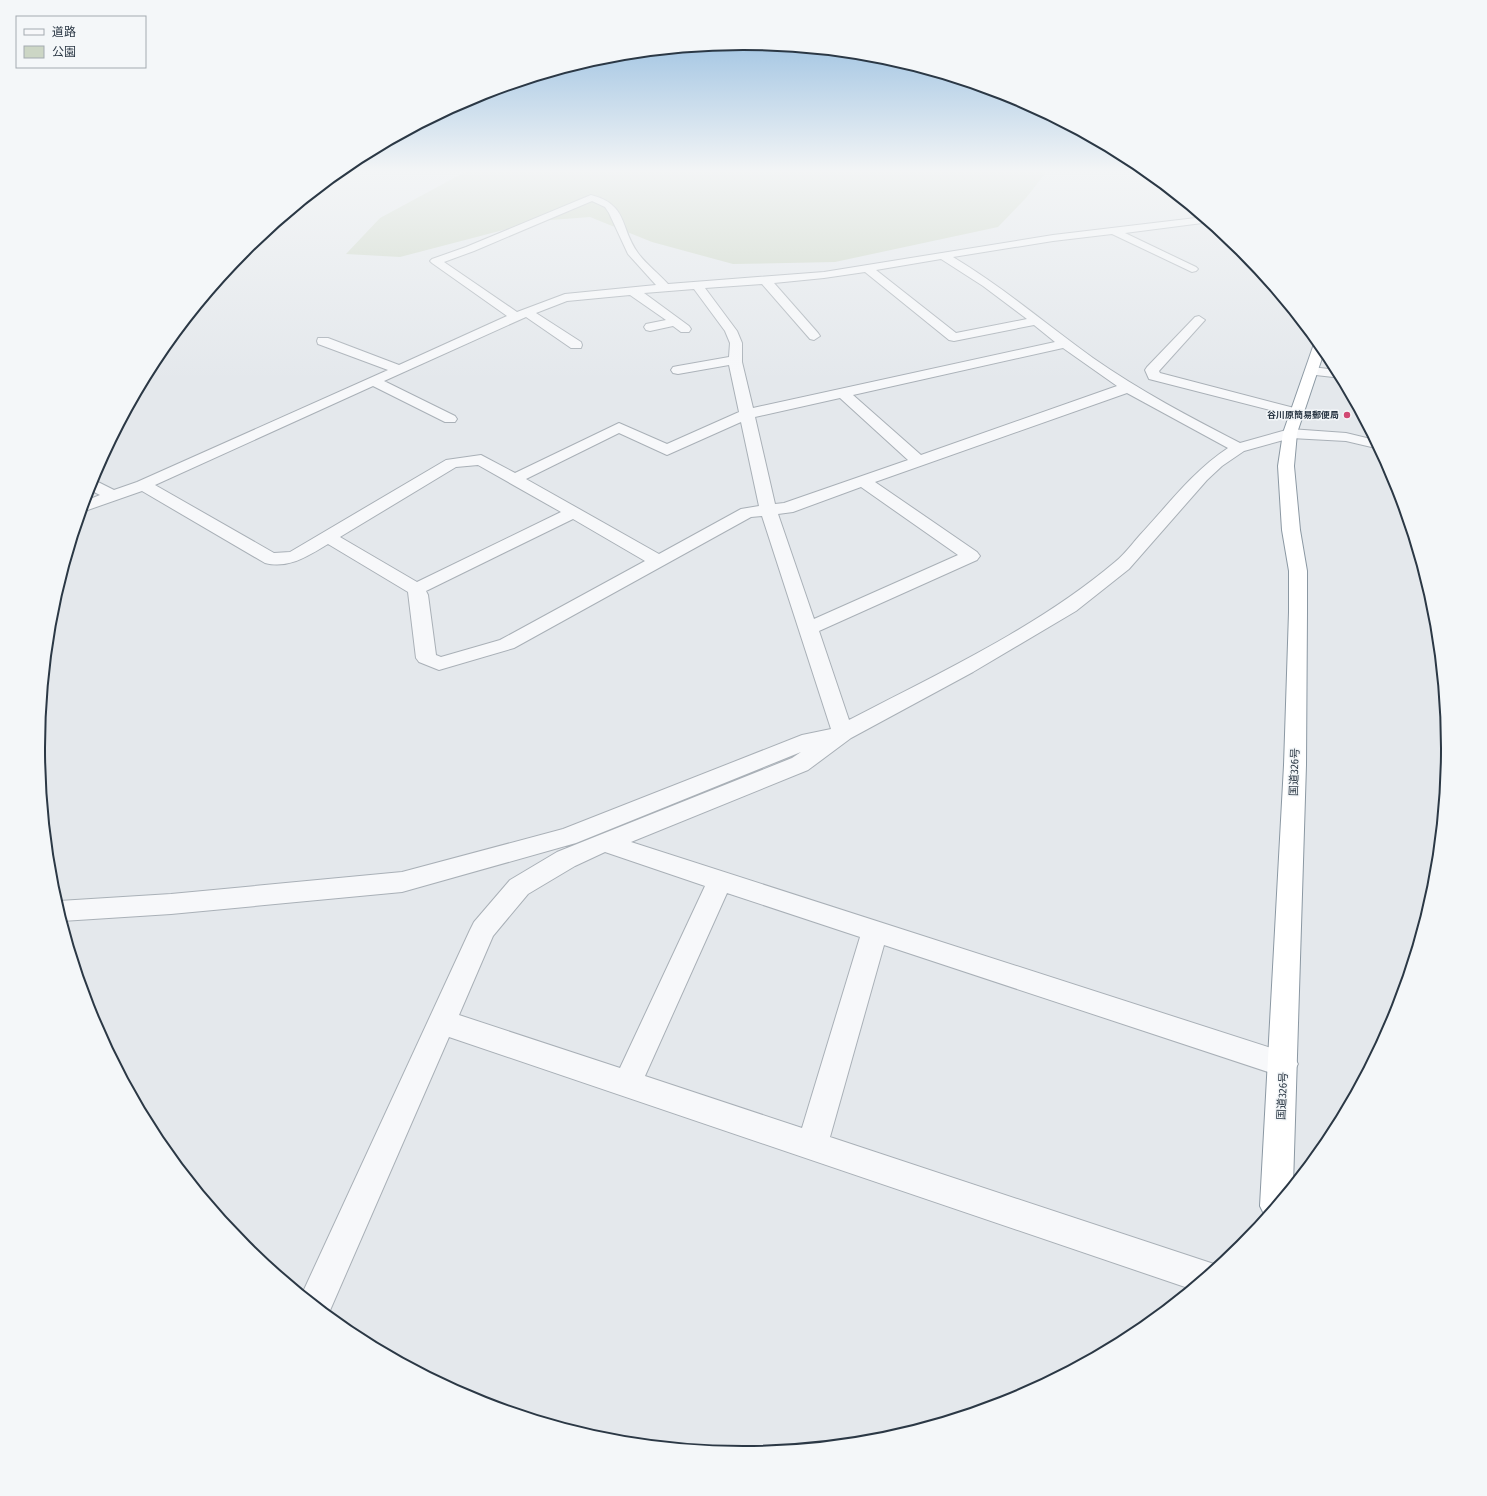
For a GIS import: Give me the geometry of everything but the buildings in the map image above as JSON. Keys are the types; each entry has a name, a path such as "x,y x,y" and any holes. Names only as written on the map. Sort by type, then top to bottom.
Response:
{"highway":[{"name":"国道326号","path":"1276,1200 1295,765 1298,612 1298,571 1291,530 1286,466 1293,423 1318,351"}],"street":[{"path":"489,241 436,261 522,314 576,345"},
{"path":"628,241 633,253 665,288"},
{"path":"89,505 143,486 522,314 565,298 631,290 766,281 867,268 1036,241"},
{"path":"1133,241 1192,269"},
{"path":"944,256 994,287 1066,343 1129,387 1239,448"},
{"path":"867,268 954,337 1037,321"},
{"path":"766,281 814,336"},
{"path":"697,285 731,331 736,343 735,360 768,509 842,733"},
{"path":"631,290 650,302 680,325 650,327"},
{"path":"1199,320 1152,370 1154,376 1293,423 1372,444"},
{"path":"323,341 399,369"},
{"path":"514,479 619,427 667,450 747,414 1066,343"},
{"path":"678,370 735,360"},
{"path":"1312,371 1332,373"},
{"path":"373,381 450,419"},
{"path":"328,537 416,589 419,595 426,658 439,664 507,644 747,513 768,509 787,508 1129,387"},
{"path":"843,393 919,462"},
{"path":"316,1301 483,930 519,888 566,859 800,764 842,733 966,667 1069,607 1123,565 1201,477 1216,463 1239,448 1293,423"},
{"path":"143,486 271,559 294,557 452,463 481,460 658,561"},
{"path":"808,629 971,556 863,481"},
{"path":"96,487 113,496"},
{"path":"416,589 573,513"},
{"path":"65,911 171,904 402,882 568,837 810,740 842,733"},
{"path":"605,843 1283,1064"},
{"path":"627,1084 720,880"},
{"path":"812,1146 875,931"},
{"path":"442,1022 1201,1276"}],"green space":[{"path":"358,241 462,241 400,257 346,254"},
{"path":"649,241 934,241 835,262 733,264"}],"place":[{"name":"谷川原簡易郵便局","path":"1347,415"}]}
